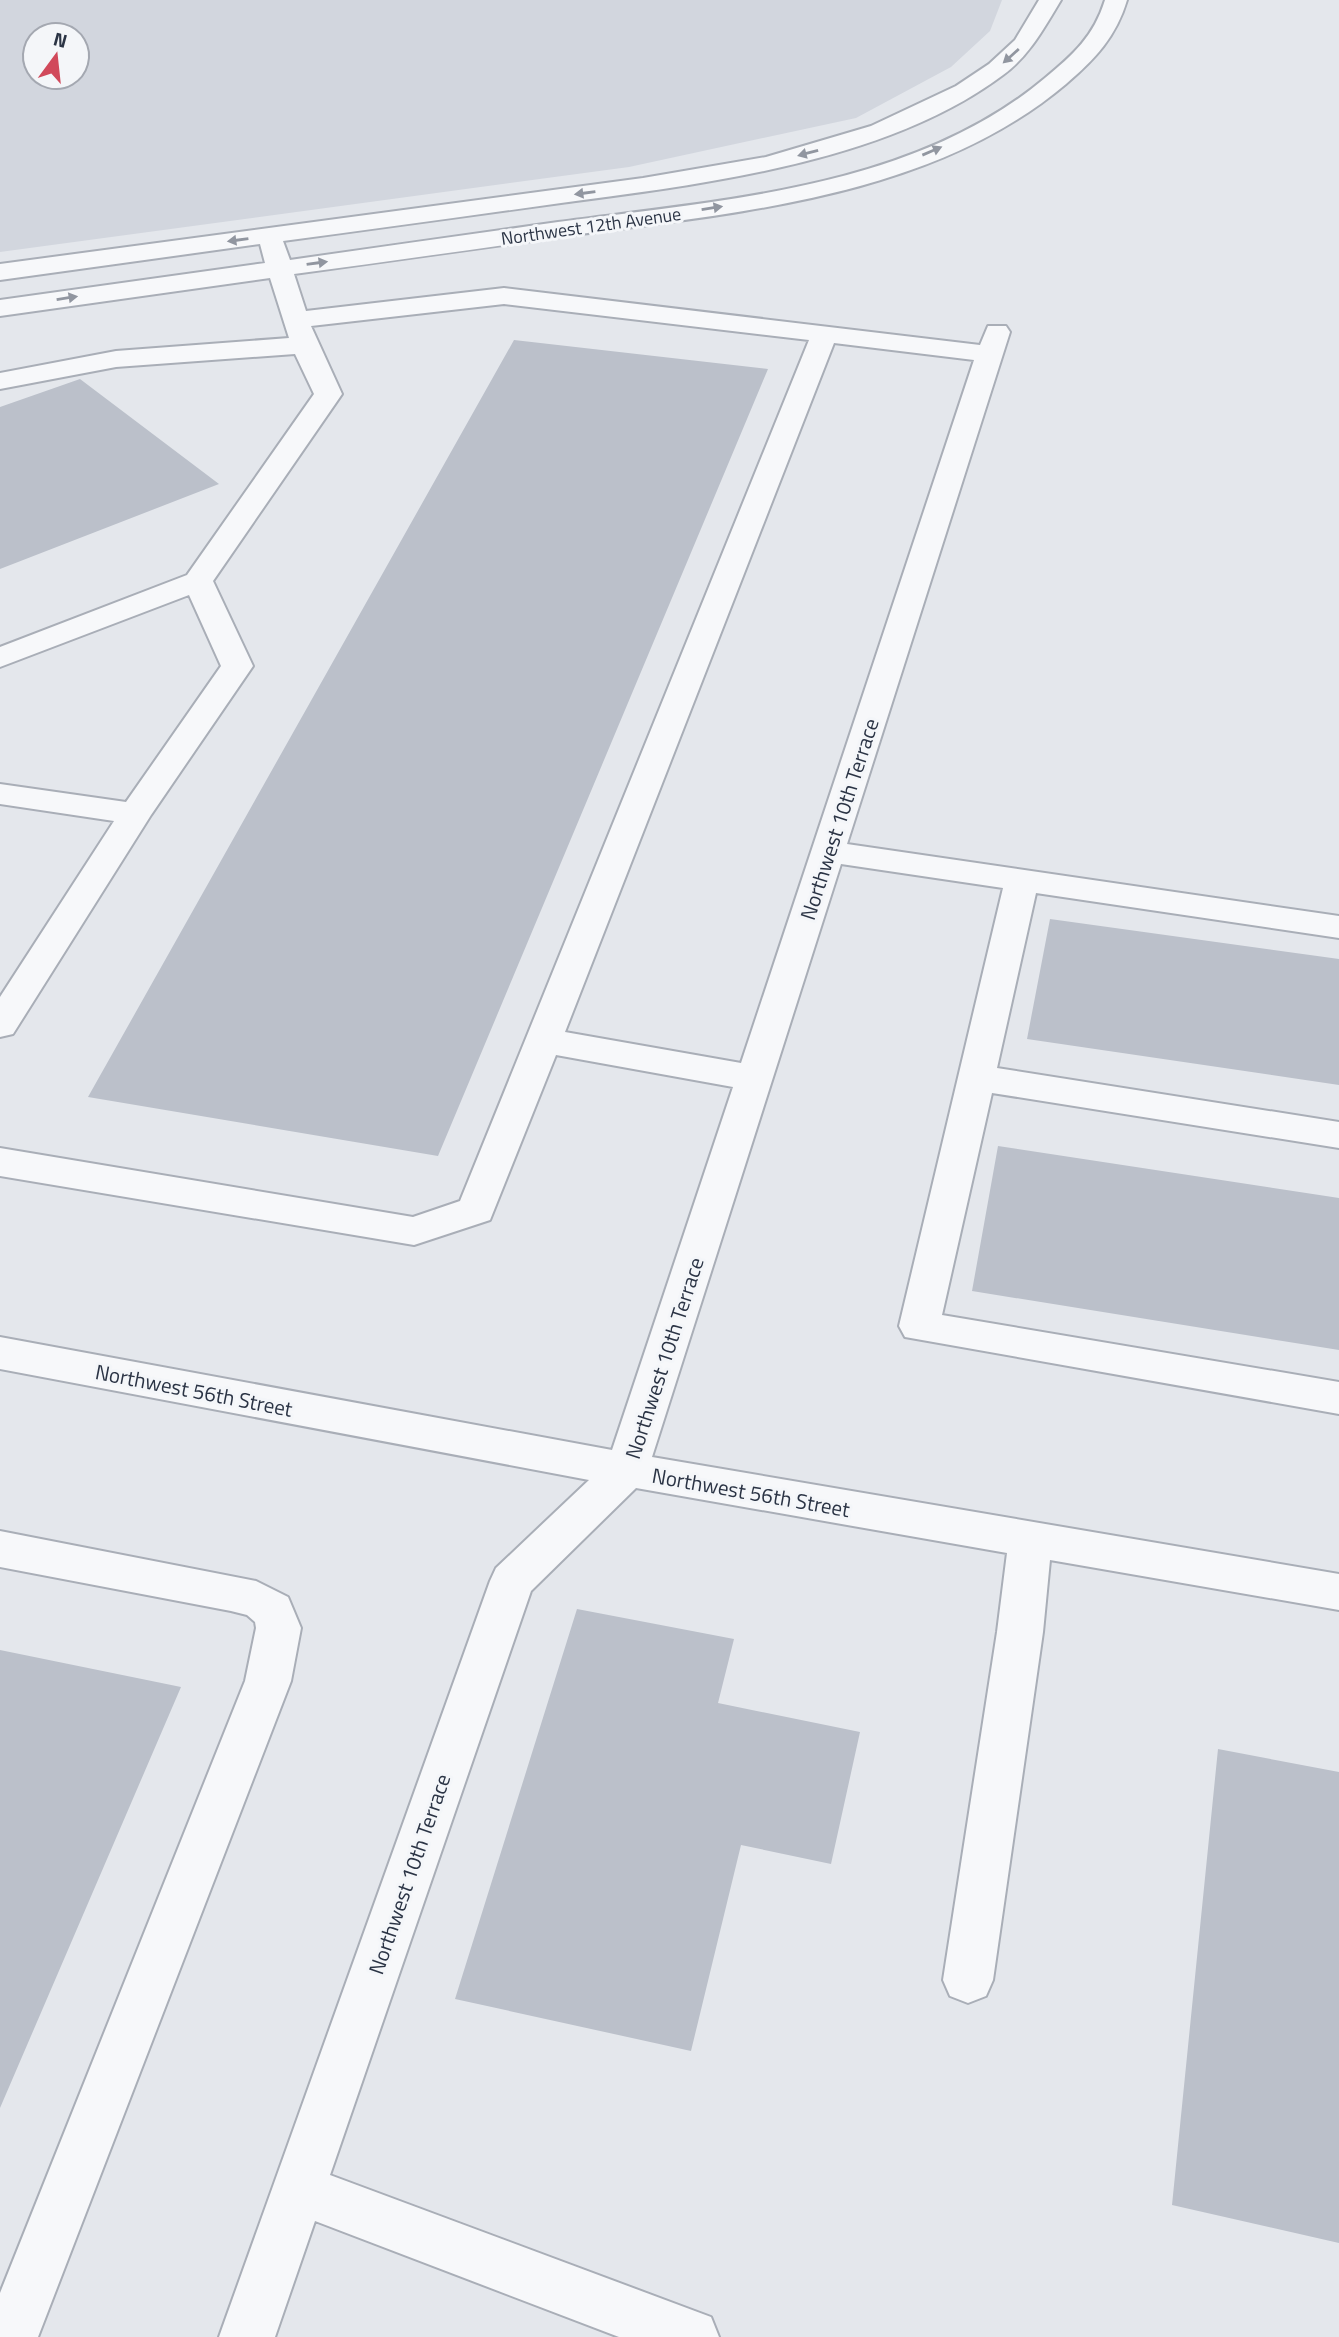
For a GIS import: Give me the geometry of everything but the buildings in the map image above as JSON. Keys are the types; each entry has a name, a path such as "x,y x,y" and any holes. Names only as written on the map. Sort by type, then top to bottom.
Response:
{"street":[{"name":"Northwest 12th Avenue","path":"0,272 710,176 827,148 926,112 997,69 1024,44 1049,0"},
{"name":"Northwest 12th Avenue","path":"0,308 735,205 870,174 976,133 1056,83 1105,31 1116,0"},
{"path":"0,658 198,581 328,394 299,333 277,269 270,235"},
{"path":"0,381 116,359 299,333 504,296 824,335 476,1210 414,1231 0,1162"},
{"name":"Northwest 10th Terrace","path":"247,2337 512,1581 627,1471 993,343 824,335"},
{"path":"0,1024 135,814 237,666 198,581"},
{"path":"0,794 135,814"},
{"path":"828,852 1339,927"},
{"path":"1022,880 919,1326 1339,1398"},
{"path":"543,1040 754,1078"},
{"path":"977,1078 1339,1135"},
{"name":"Northwest 56th Street","path":"0,1353 627,1471 1339,1592"},
{"path":"968,1980 1020,1632 1030,1539"},
{"path":"0,1549 231,1593 265,1603 277,1617 279,1638 268,1681 10,2337"},
{"path":"299,2189 691,2337"}],"shaded area":[{"path":"0,0 1002,0 990,31 951,67 856,118 629,167 0,252"}]}
